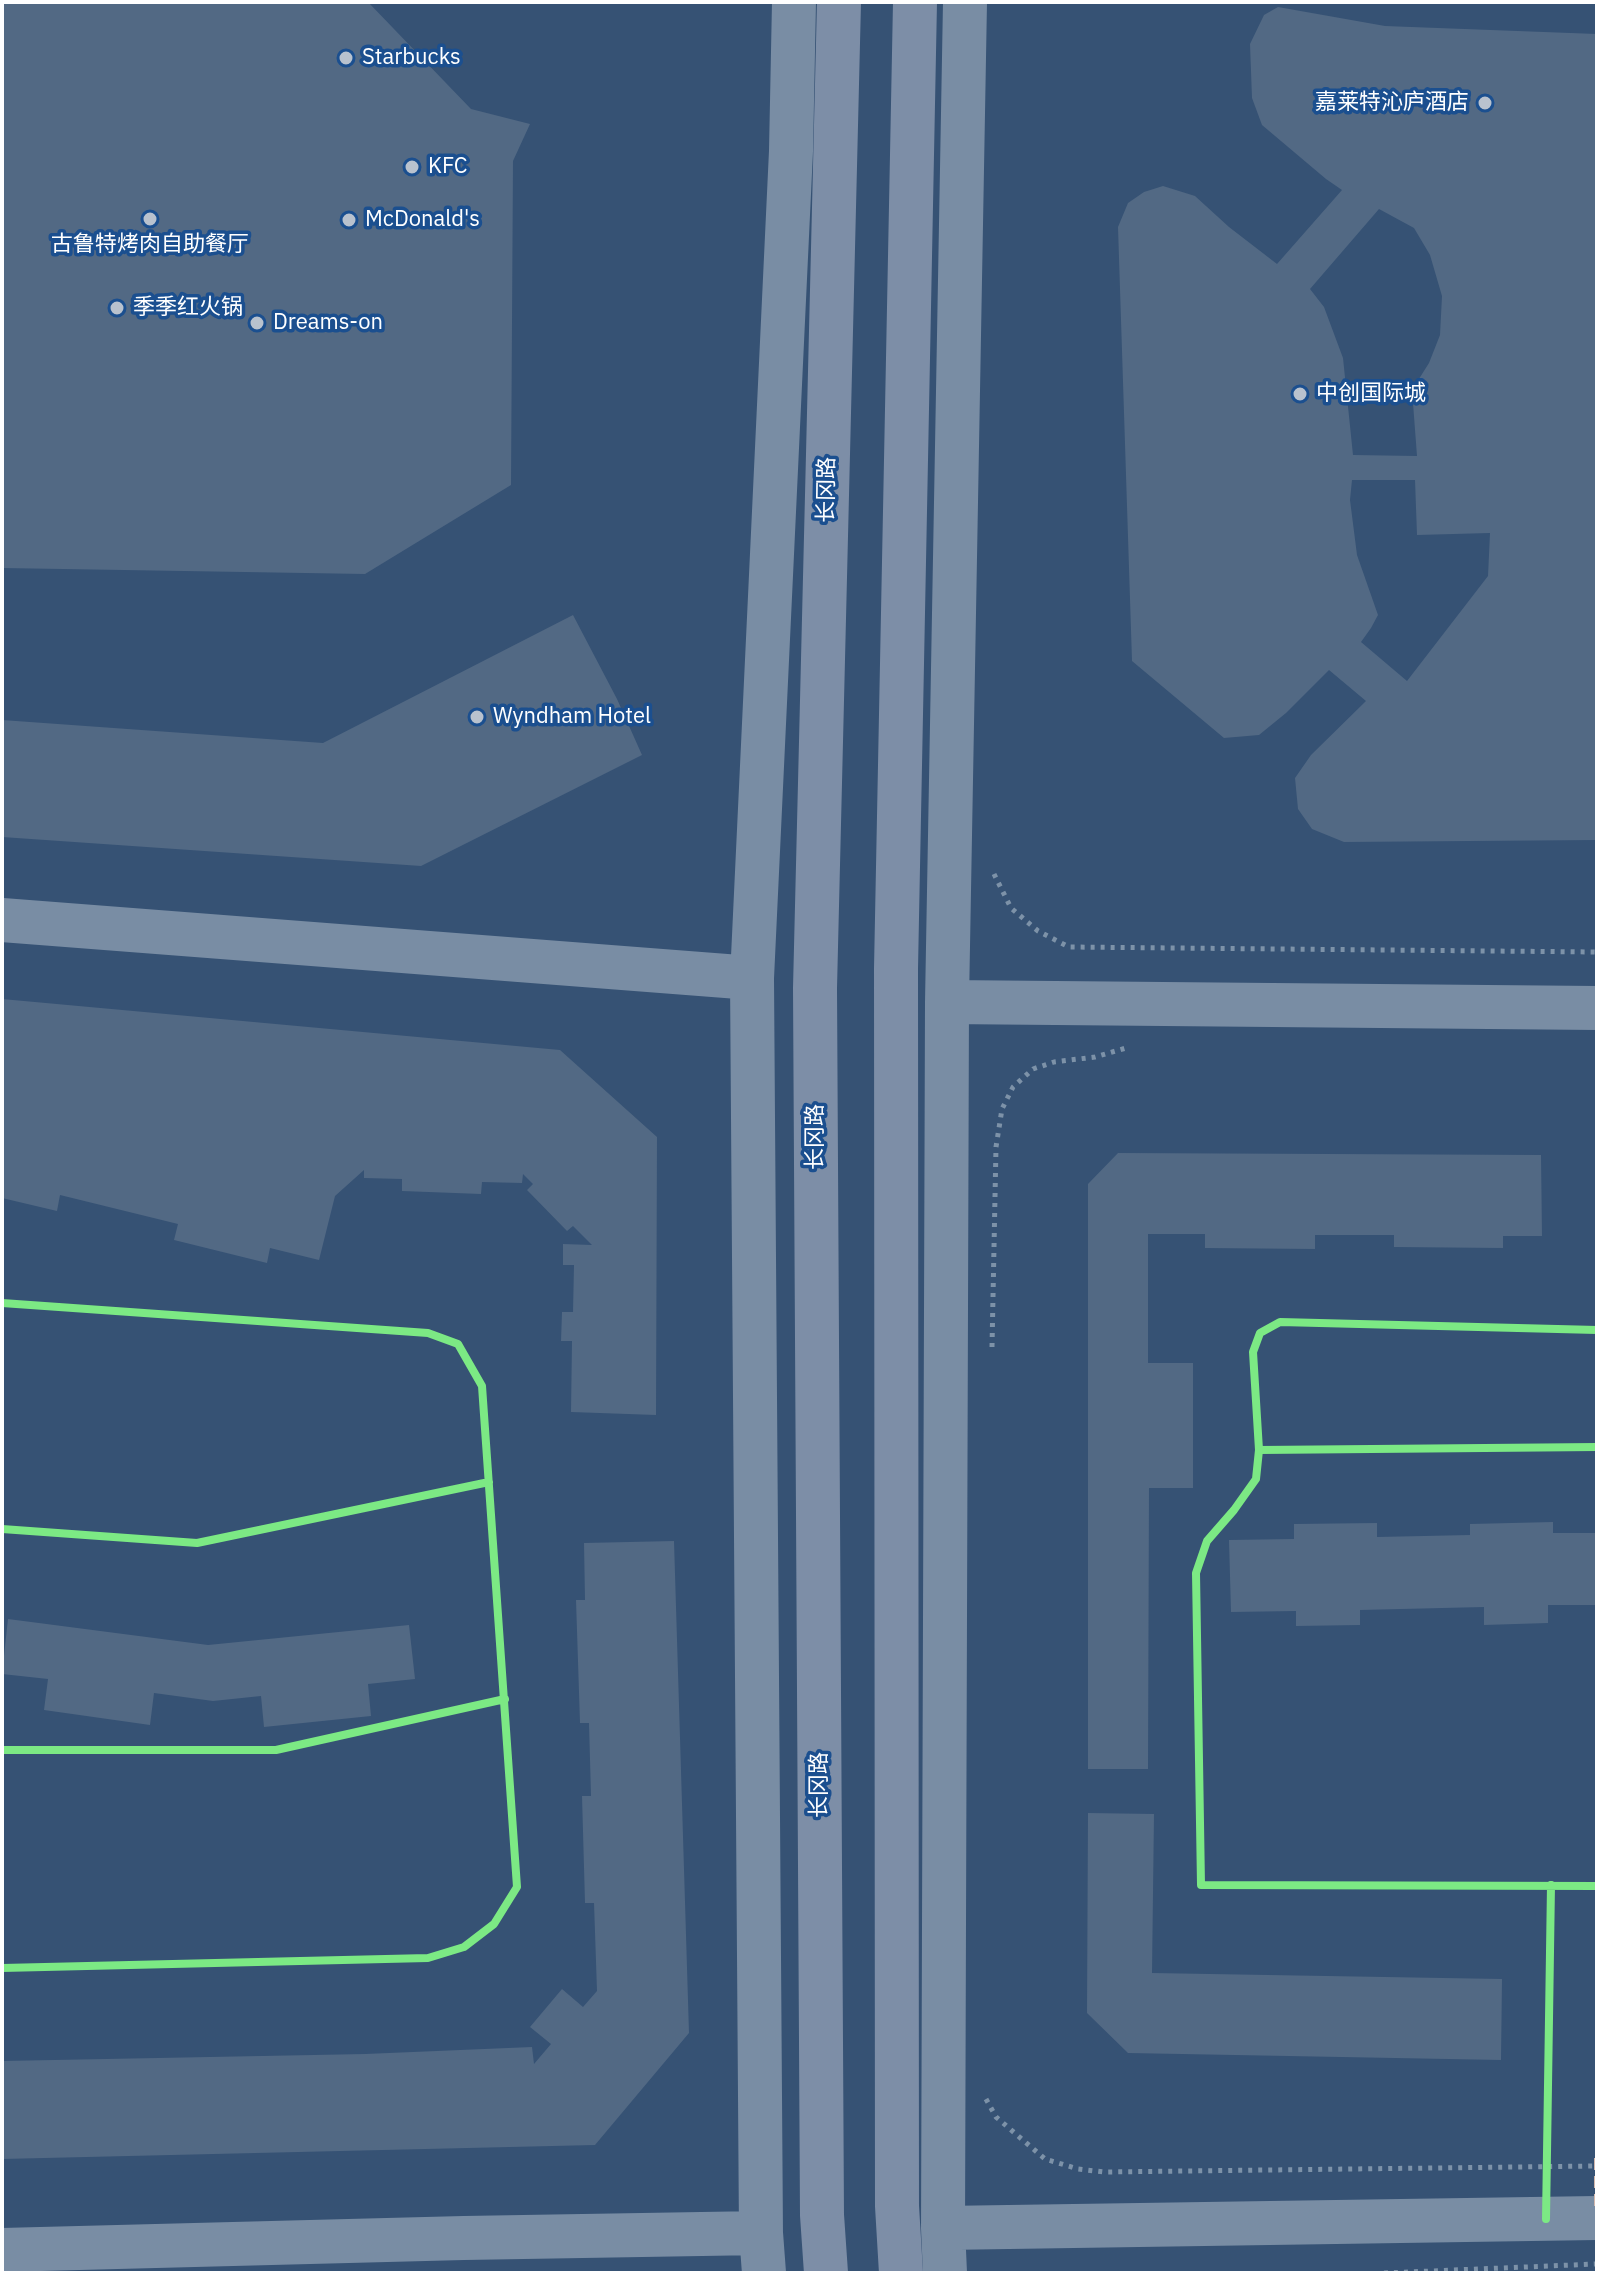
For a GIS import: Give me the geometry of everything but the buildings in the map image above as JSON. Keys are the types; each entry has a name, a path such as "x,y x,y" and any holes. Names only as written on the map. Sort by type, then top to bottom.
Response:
{"main road":[{"name":"长冈路","path":"826,2273 822,2199 815,988 839,2"},
{"path":"901,2273 897,2206 896,969 915,2"}],"street":[{"path":"2,2250 464,2238 763,2253 752,978 791,151 794,2"},
{"path":"945,2273 947,1002 965,2"},
{"path":"2,920 752,978"},
{"path":"947,1002 1597,1008"},
{"path":"943,2228 1597,2218"}],"path":[{"path":"988,861 1011,908 1038,931 1069,947 1597,952"},
{"path":"991,1354 996,1147 1002,1109 1013,1087 1033,1069 1134,1046"},
{"path":"980,2087 996,2117 1022,2141 1045,2159 1078,2169 1104,2172 1597,2166"},
{"path":"1384,2273 1597,2264"}],"marked path":[{"path":"1597,2158 1597,2209"}],"cycle path":[{"path":"2,1303 428,1333 458,1344 482,1386 517,1887 494,1924 464,1947 428,1958 2,1968"},
{"path":"1597,1330 1280,1322 1260,1333 1253,1352 1259,1450 1256,1479 1207,1541 1196,1573 1201,1885 1597,1886"},
{"path":"1259,1450 1597,1447"},
{"path":"2,1529 197,1543 489,1482"},
{"path":"2,1750 276,1750 505,1699"},
{"path":"1546,2219 1551,1885"}],"place":[{"name":"Starbucks","path":"346,58"},
{"name":"嘉莱特沁庐酒店","path":"1485,103"},
{"name":"KFC","path":"412,167"},
{"name":"古鲁特烤肉自助餐厅","path":"150,219"},
{"name":"McDonald's","path":"349,220"},
{"name":"季季红火锅","path":"117,308"},
{"name":"Dreams-on","path":"257,323"},
{"name":"中创国际城","path":"1300,394"},
{"name":"Wyndham Hotel","path":"477,717"}]}
